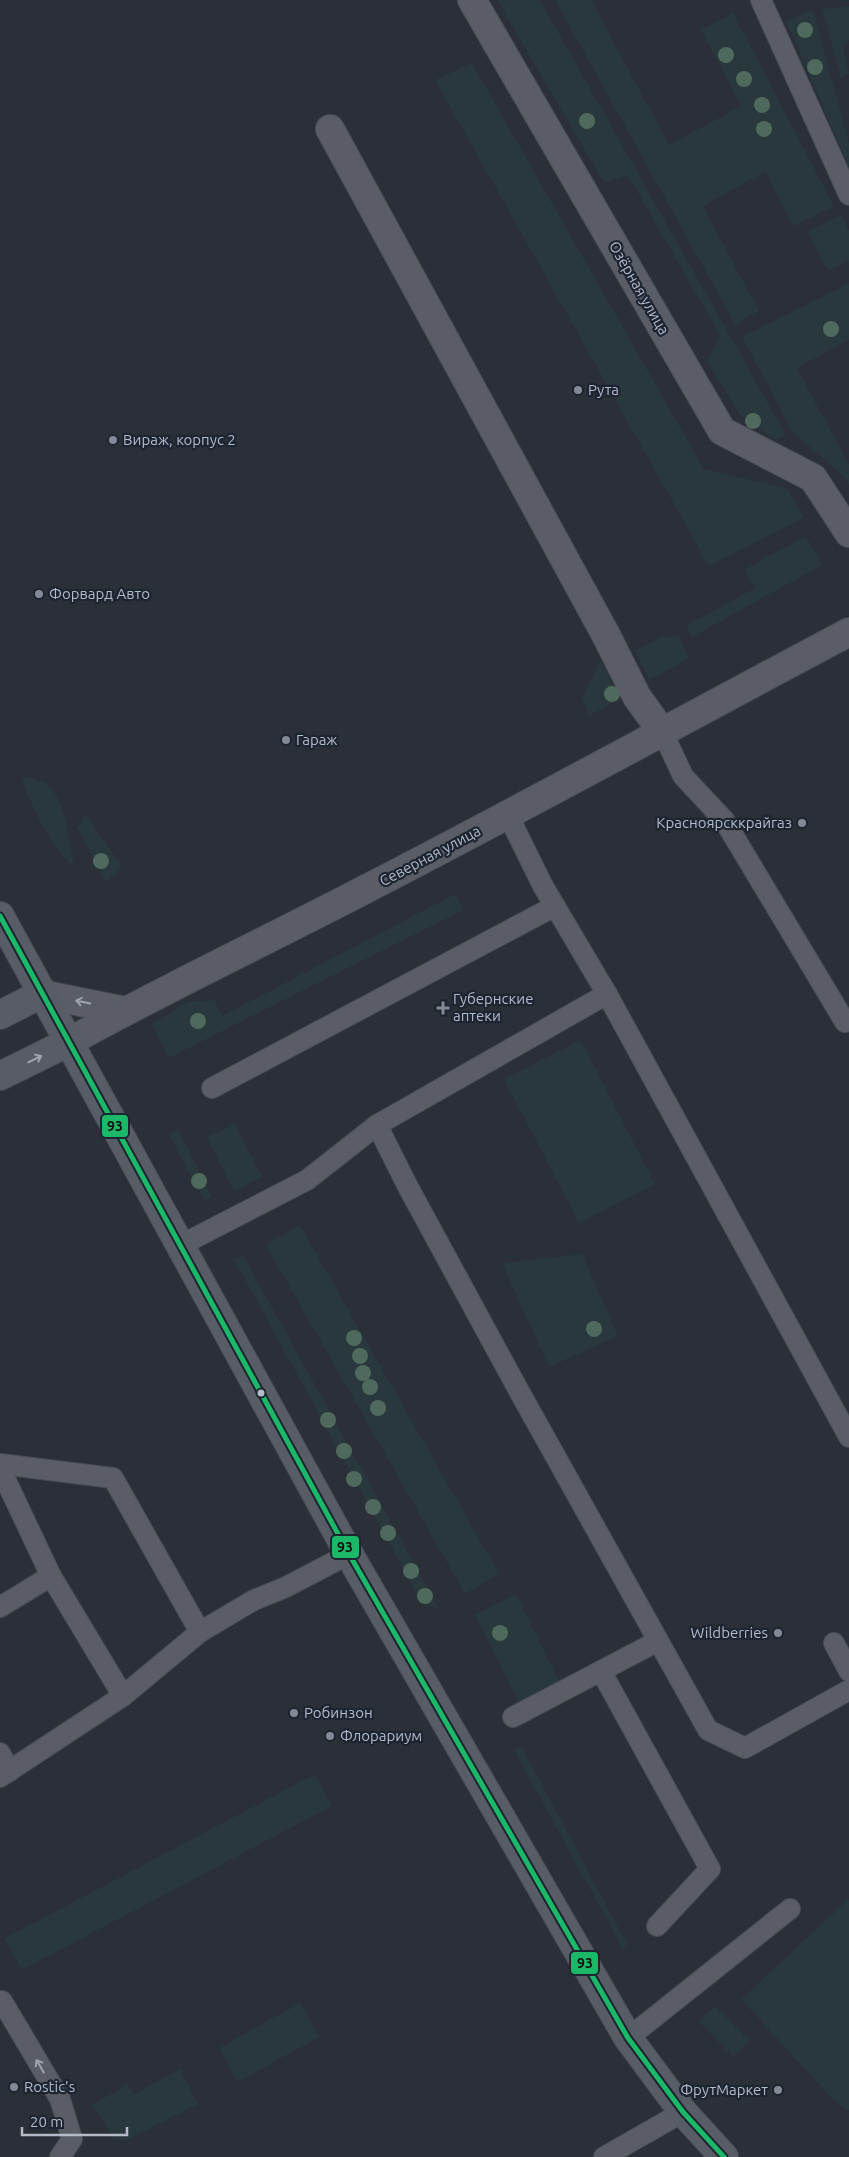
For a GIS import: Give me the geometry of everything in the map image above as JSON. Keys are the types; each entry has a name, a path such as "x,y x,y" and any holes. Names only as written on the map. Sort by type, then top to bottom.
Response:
{"street":[{"name":"Озёрная улица","path":"472,0 722,431 813,478 845,519"},
{"path":"330,128 608,637 637,697 662,733"},
{"name":"Северная улица","path":"69,1042 125,1011 299,924 508,815 849,632"},
{"path":"0,916 349,1554 628,2038 683,2112 724,2157"},
{"path":"0,1015 41,994 125,1011"},
{"path":"0,1076 69,1042"}],"lane":[{"path":"761,0 849,195"},
{"path":"662,733 683,776 724,820 845,1022"},
{"path":"508,815 555,906 608,994 849,1438"},
{"path":"212,1088 555,906"},
{"path":"180,1245 307,1180 377,1125 608,994"},
{"path":"377,1125 407,1185 519,1391 649,1621 658,1641 708,1730 745,1748 849,1690"},
{"path":"0,1464 113,1478 200,1632"},
{"path":"0,1468 51,1576 124,1696"},
{"path":"0,1753 5,1774 124,1696 200,1632 254,1600 286,1587 349,1554"},
{"path":"0,1607 51,1576"},
{"path":"513,1717 658,1641"},
{"path":"834,1643 849,1671"},
{"path":"601,1671 710,1868 657,1926"},
{"path":"628,2038 672,2005 790,1909"},
{"path":"0,2002 2,2001 60,2099 72,2139 60,2157"},
{"path":"604,2157 683,2112"}],"shaded area":[{"path":"497,0 540,0 786,435 776,440 739,414 707,361 721,337 628,175 604,183"},
{"path":"555,0 591,0 669,145 741,106 701,30 733,13 834,206 794,226 765,172 703,206 759,311 735,324"},
{"path":"849,6 849,40 844,44 844,54 849,73 841,79 822,9"},
{"path":"813,10 849,144 849,167 786,21"},
{"path":"472,63 704,469 787,488 803,518 709,566 435,80"},
{"path":"841,215 849,231 849,261 828,271 808,231"},
{"path":"849,283 849,340 797,368 849,465 849,485 844,477 792,431 742,337"},
{"path":"806,536 822,565 692,637 686,626 755,588 745,569"},
{"path":"678,636 690,658 649,680 635,651 661,637"},
{"path":"601,660 620,699 590,715 582,698"},
{"path":"25,776 43,782 57,797 67,827 74,868 57,848 44,828 22,781"},
{"path":"86,814 122,867 106,882 78,828"},
{"path":"455,894 463,910 169,1058 152,1024 188,1002 214,1000 222,1016"},
{"path":"581,1040 655,1184 579,1223 504,1079"},
{"path":"235,1124 262,1177 234,1191 207,1137"},
{"path":"178,1129 211,1194 211,1198 205,1200 201,1195 169,1135"},
{"path":"300,1225 499,1574 465,1594 266,1245"},
{"path":"582,1254 618,1336 549,1367 502,1263"},
{"path":"243,1255 439,1609 422,1603 234,1259"},
{"path":"516,1594 561,1685 521,1706 475,1615"},
{"path":"522,1747 627,1944 623,1949 514,1750"},
{"path":"315,1774 332,1806 22,1970 5,1938"},
{"path":"849,1899 849,2111 834,2101 741,1999"},
{"path":"300,2003 319,2037 238,2082 219,2048"},
{"path":"715,2006 749,2041 733,2057 699,2022"},
{"path":"180,2069 198,2104 127,2140 114,2139 92,2104 128,2085 134,2094"}],"transit line":[{"name":"93","path":"0,916 349,1554 628,2038 683,2112 724,2157"}],"place":[{"name":"Рута","path":"578,390"},
{"name":"Вираж, корпус 2","path":"113,440"},
{"name":"Форвард Авто","path":"39,594"},
{"name":"Гараж","path":"286,740"},
{"name":"Красноярсккрайгаз","path":"802,823"},
{"name":"Губернские аптеки","path":"443,1008"},
{"name":"Wildberries","path":"778,1633"},
{"name":"Робинзон","path":"294,1713"},
{"name":"Флорариум","path":"330,1736"},
{"name":"Rostic's","path":"14,2087"},
{"name":"ФрутМаркет","path":"778,2090"}]}
